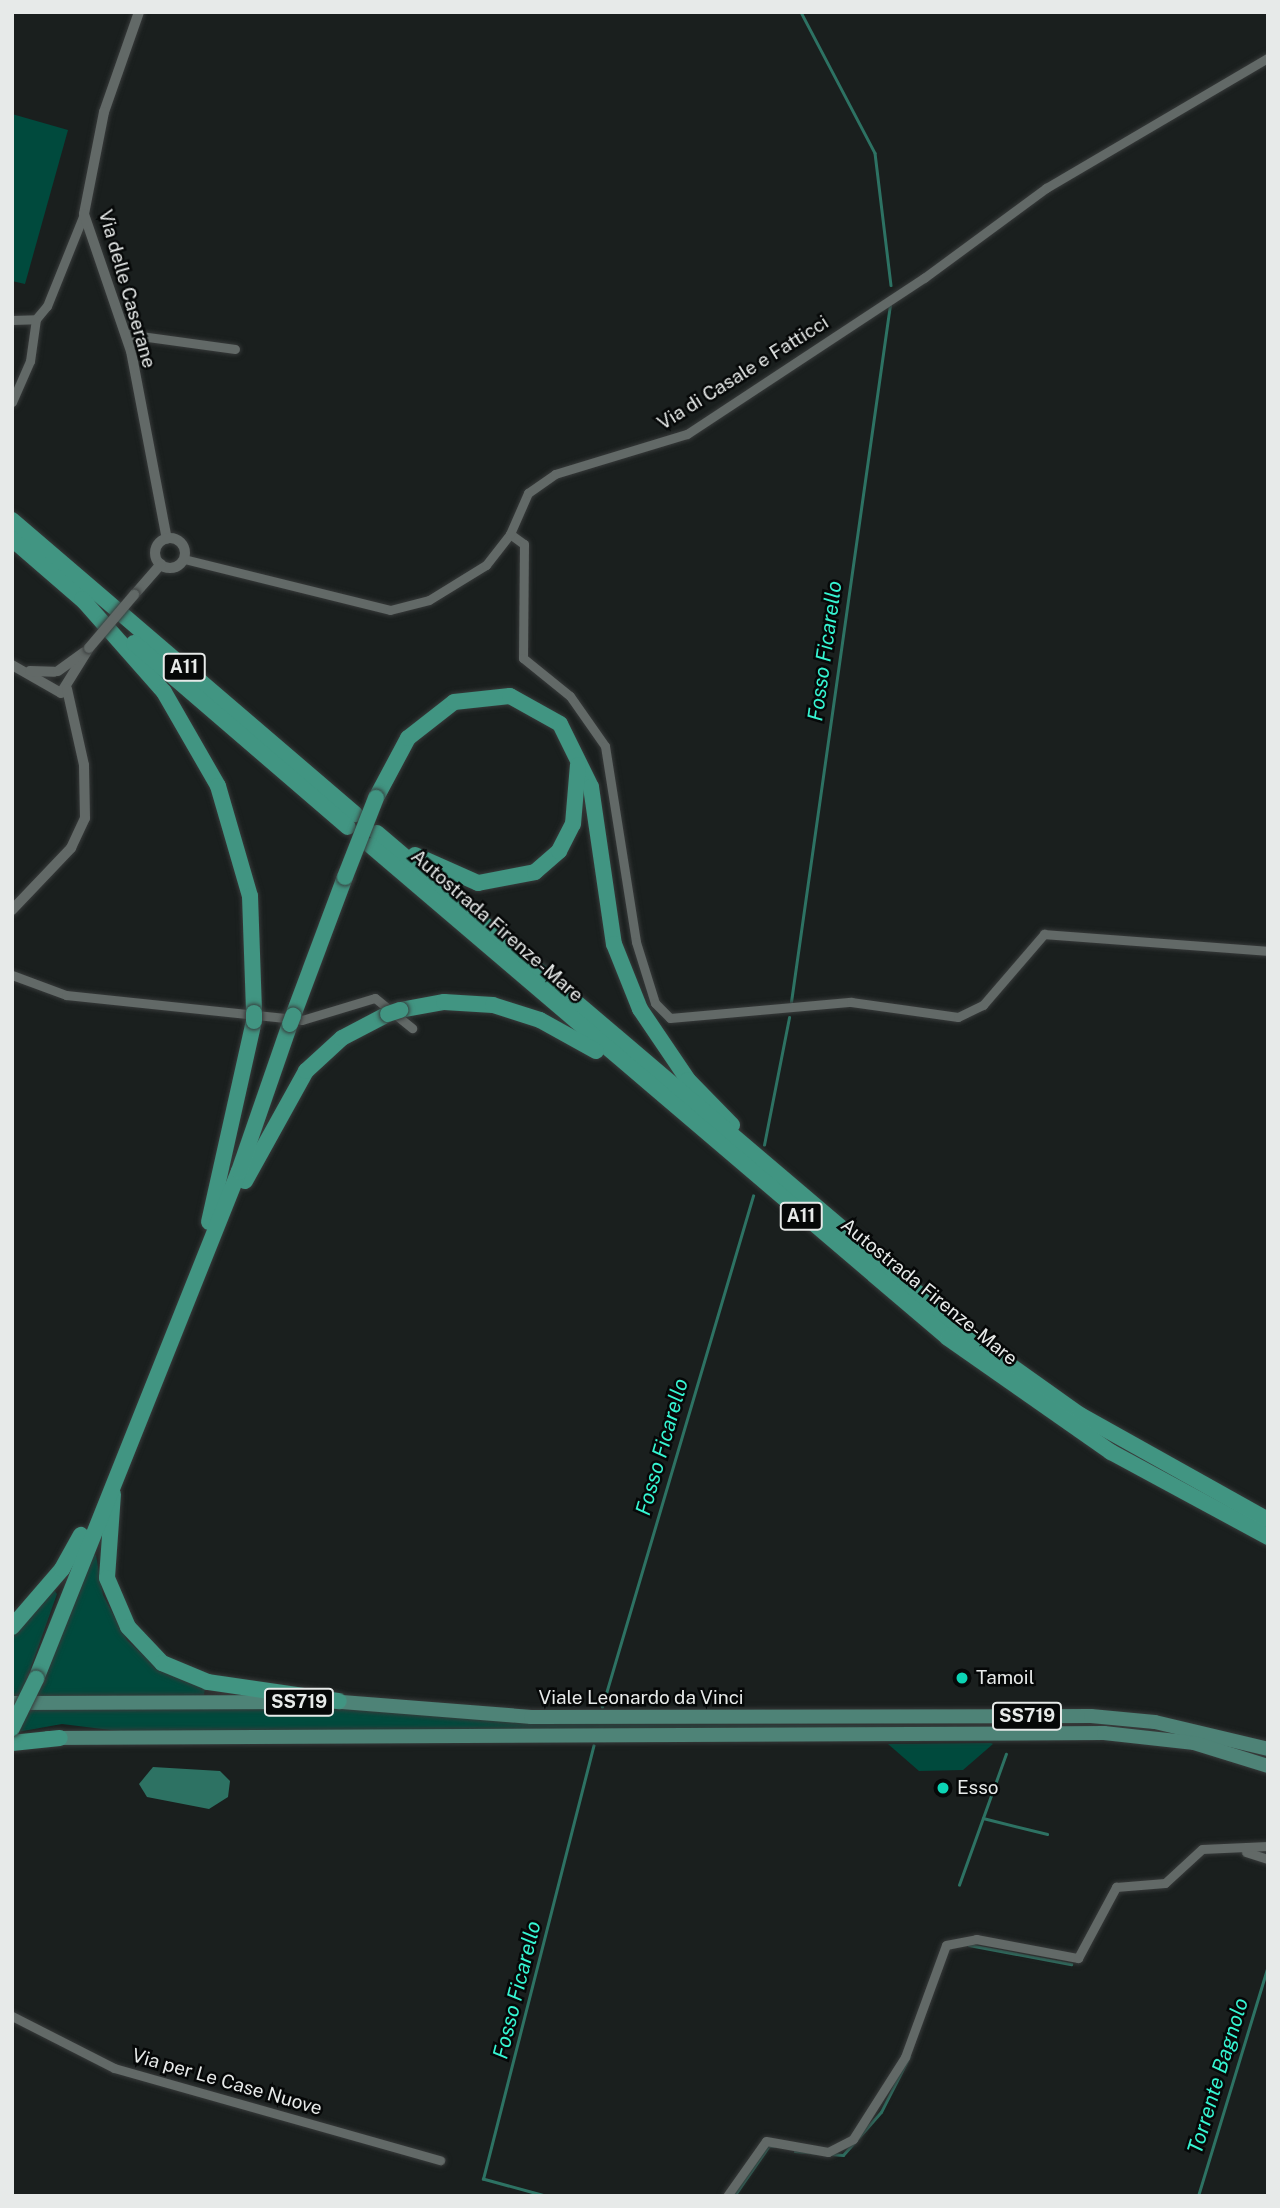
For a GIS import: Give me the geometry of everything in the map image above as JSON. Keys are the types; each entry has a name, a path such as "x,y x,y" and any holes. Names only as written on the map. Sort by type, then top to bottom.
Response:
{"highway":[{"name":"A11","path":"12,520 308,773 354,816 82,599 12,539"},
{"path":"82,599 164,692 218,786 250,896 254,1017 203,1252"},
{"path":"12,1728 36,1679 269,1082 376,798 408,738 454,702 510,696 544,710 570,736 592,787 614,944 639,1009 688,1080 775,1164 787,1184"},
{"path":"375,835 460,878 508,881 535,872 559,851 578,807 580,776 570,736"},
{"name":"Autostrada Firenze-Mare","path":"375,835 686,1118 1007,1383 1142,1471 1268,1537"},
{"name":"Autostrada Firenze-Mare","path":"375,835 908,1288 1029,1380 1154,1460 1268,1520"},
{"path":"203,1252 306,1071 342,1038 394,1012 461,1002 526,1014 584,1042 660,1105 686,1118"},
{"path":"12,1627 62,1569 119,1461"},
{"path":"119,1461 105,1535 107,1578 142,1644 162,1663 208,1682 338,1701"},
{"path":"12,1741 60,1738"}],"main road":[{"name":"Viale Leonardo da Vinci","path":"12,1703 338,1701 531,1717 1091,1716 1166,1724 1268,1749"},
{"name":"Viale Leonardo da Vinci","path":"60,1738 1104,1733 1194,1743 1268,1766"}],"street":[{"name":"Via delle Caserane","path":"139,12 104,111 83,214 127,334 167,539"},
{"name":"Via di Casale e Fatticci","path":"184,559 390,610 450,588 486,565 510,534 528,494 555,474 687,434 924,278 1046,188 1268,58"},
{"path":"12,402 30,361 36,318 83,214"},
{"path":"12,320 36,318"},
{"path":"127,334 235,349"},
{"path":"510,534 525,552 523,658 570,696 605,746 636,942 655,1003 670,1018 851,1002 958,1017 991,998 1044,934 1268,951"},
{"name":"Via delle Caserane","path":"167,539 180,542 184,559"},
{"name":"Via delle Caserane","path":"161,564 156,550 167,539"},
{"path":"12,910 80,831 87,791 71,720 69,685 89,648 161,564 174,567 184,559"},
{"path":"12,665 30,671 56,672 89,648"},
{"path":"30,671 52,689 71,720"},
{"path":"56,672 69,685"},
{"path":"52,689 56,672"},
{"path":"52,689 69,685"},
{"path":"12,975 66,995 302,1020 375,998 412,1028"},
{"path":"1244,1852 1268,1846"},
{"path":"727,2196 766,2141 828,2152 853,2139 905,2057 946,1945 976,1939 1078,1958 1116,1886 1166,1883 1202,1849 1244,1852 1268,1859"},
{"name":"Via per Le Case Nuove","path":"12,2016 114,2068 440,2160"}],"shaded area":[{"path":"12,114 68,130 25,284 12,281"},
{"path":"89,1554 96,1555 103,1595 127,1640 158,1668 205,1688 204,1695 12,1696 12,1633 52,1587 57,1594 29,1673 44,1676"},
{"path":"365,1708 539,1724 1056,1726 134,1733 62,1724 12,1733 12,1709"},
{"path":"888,1744 993,1744 963,1770 919,1771"},
{"path":"153,1767 220,1771 230,1781 228,1797 209,1809 147,1797 139,1784"}],"waterway":[{"name":"Fosso Ficarello","path":"801,12 875,153 891,285"},
{"name":"Fosso Ficarello","path":"791,1002 890,305"},
{"name":"Fosso Ficarello","path":"764,1145 789,1017"},
{"name":"Fosso Ficarello","path":"602,1707 753,1196"},
{"name":"Fosso Ficarello","path":"545,2196 483,2179 593,1746"},
{"path":"959,1885 1006,1754"},
{"path":"983,1818 1047,1834"},
{"path":"969,1945 1071,1964"},
{"name":"Torrente Bagnolo","path":"1198,2196 1268,1966"},
{"path":"795,2151 843,2155 881,2112 909,2057"},
{"path":"734,2196 768,2147 775,2147"}],"place":[{"name":"Tamoil","path":"962,1678"},
{"name":"Esso","path":"943,1788"}]}
